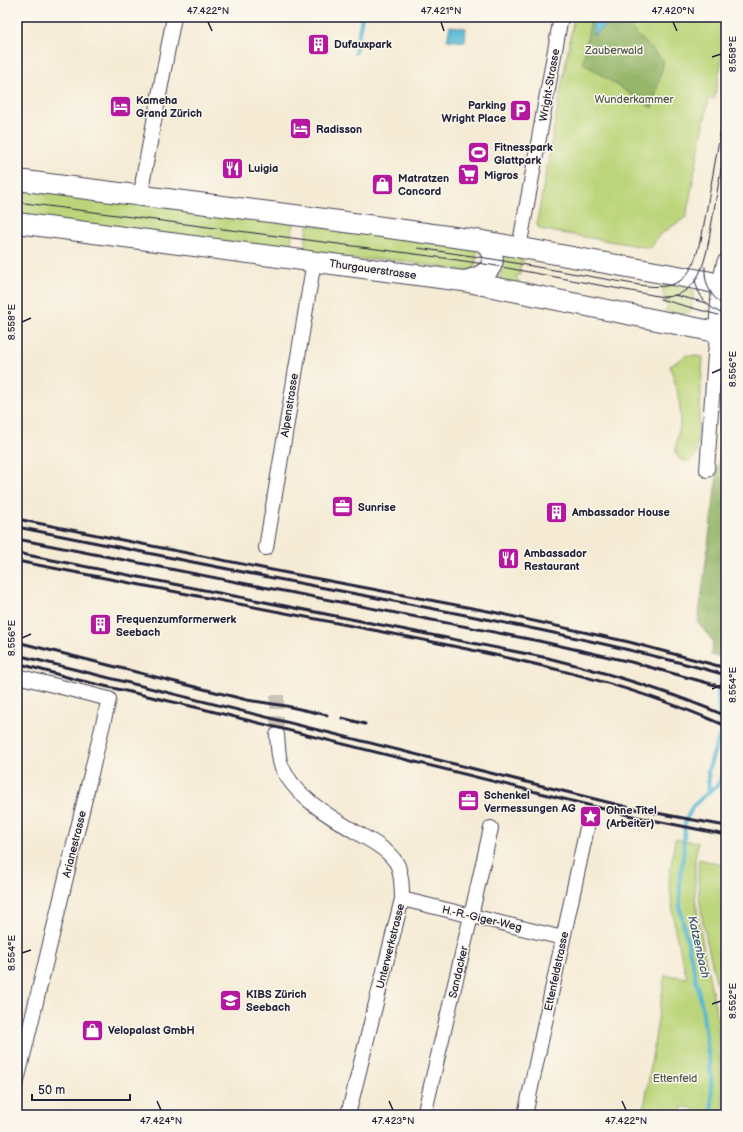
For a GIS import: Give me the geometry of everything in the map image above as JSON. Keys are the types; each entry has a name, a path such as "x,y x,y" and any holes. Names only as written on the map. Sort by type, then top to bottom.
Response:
{"main road":[{"path":"17,180 302,216 483,241 724,285"},
{"name":"Thurgauerstrasse","path":"17,223 314,261 463,282 723,329"},
{"path":"463,282 480,276 489,270 492,259 490,250 483,241"}],"street":[{"path":"142,196 143,179 174,17"},
{"name":"Wright-Strasse","path":"518,248 561,17"},
{"name":"Alpenstrasse","path":"266,548 314,261"},
{"path":"707,470 715,354 723,329 726,263"},
{"name":"Arianestrasse","path":"17,676 109,699 17,1081"},
{"name":"Unterwerkstrasse","path":"277,735 281,764 290,783 305,797 324,811 387,852 397,865 402,879 402,899 348,1115"},
{"name":"Sandacker","path":"424,1115 471,916 490,828"},
{"name":"Ettenfeldstrasse","path":"525,1115 587,828"},
{"name":"H.-R.-Giger-Weg","path":"402,899 563,938"}],"green space":[{"name":"Wunderkammer","path":"574,17 726,17 726,39 714,99 709,98 686,217 658,236 651,248 543,230 538,227 537,222"},
{"name":"Zauberwald","path":"591,17 613,17 623,20 664,61 652,108 583,63"},
{"path":"17,187 294,223 290,251 17,216"},
{"path":"308,225 478,247 474,271 387,259 361,260 304,253"},
{"path":"505,251 523,260 520,267 520,275 515,276 519,281 518,287 499,283"},
{"path":"662,284 687,286 694,292 691,312 678,314 665,311 669,307 665,304"},
{"path":"687,355 703,357 696,455 690,461 683,461 679,459 676,452 680,424 680,409 670,366"},
{"path":"726,406 726,658 711,655 713,641 698,623"},
{"name":"Ettenfeld","path":"675,839 698,842 695,859 695,897 717,1015 724,1115 694,1115 693,1108 682,1107 680,1115 643,1115 665,975 687,978 675,930 669,880"},
{"path":"699,859 726,866 726,1042 719,995 702,918 698,879"}],"water":[{"path":"597,17 608,24 594,35 592,22"},
{"path":"450,26 466,28 465,42 447,40"}],"waterway":[{"path":"355,53 362,17"},
{"name":"Katzenbach","path":"712,1115 711,1075 702,1007 680,908 680,877 683,858 685,822 693,806 709,792 708,771 720,733 718,696 726,645"},
{"name":"Katzenbach","path":"709,792 717,786 722,775 723,746 720,734"}],"tunnel":[{"path":"277,695 277,735"}],"tram line":[{"path":"701,241 726,101"},
{"path":"708,245 726,140"},
{"path":"17,202 430,256 491,265 663,297 684,292 691,286 701,270 709,241"},
{"path":"418,248 492,259 654,287 666,286 676,283 684,278 694,262 701,236"},
{"path":"705,267 707,285 712,295 726,307"},
{"path":"695,278 698,291 709,306 726,315"},
{"path":"674,295 707,303"},
{"path":"660,299 718,315"}],"railway":[{"path":"17,519 493,612 629,642 726,668"},
{"path":"17,527 503,622 671,660 726,675"},
{"path":"17,539 539,641 631,662 726,688"},
{"path":"17,553 548,658 638,683 683,698 726,716"},
{"path":"17,561 373,630 552,668 640,693 726,726"},
{"path":"17,642 247,700 286,706 327,715"},
{"path":"17,655 635,809 726,826"},
{"path":"17,663 74,679 199,708 632,816 726,835"},
{"path":"342,718 365,724"}],"place":[{"name":"Dufauxpark","path":"318,44"},
{"name":"Kameha Grand Zürich","path":"120,106"},
{"name":"Parking Wright Place","path":"521,111"},
{"name":"Radisson","path":"301,129"},
{"name":"Fitnesspark Glattpark","path":"479,153"},
{"name":"Luigia","path":"233,168"},
{"name":"Migros","path":"468,175"},
{"name":"Matratzen Concord","path":"382,184"},
{"name":"Sunrise","path":"343,507"},
{"name":"Ambassador House","path":"556,512"},
{"name":"Ambassador Restaurant","path":"508,559"},
{"name":"Frequenzumformerwerk Seebach","path":"101,625"},
{"name":"Schenkel Vermessungen AG","path":"469,801"},
{"name":"Ohne Titel (Arbeiter)","path":"591,816"},
{"name":"KIBS Zürich Seebach","path":"231,1000"},
{"name":"Velopalast GmbH","path":"93,1030"}]}
